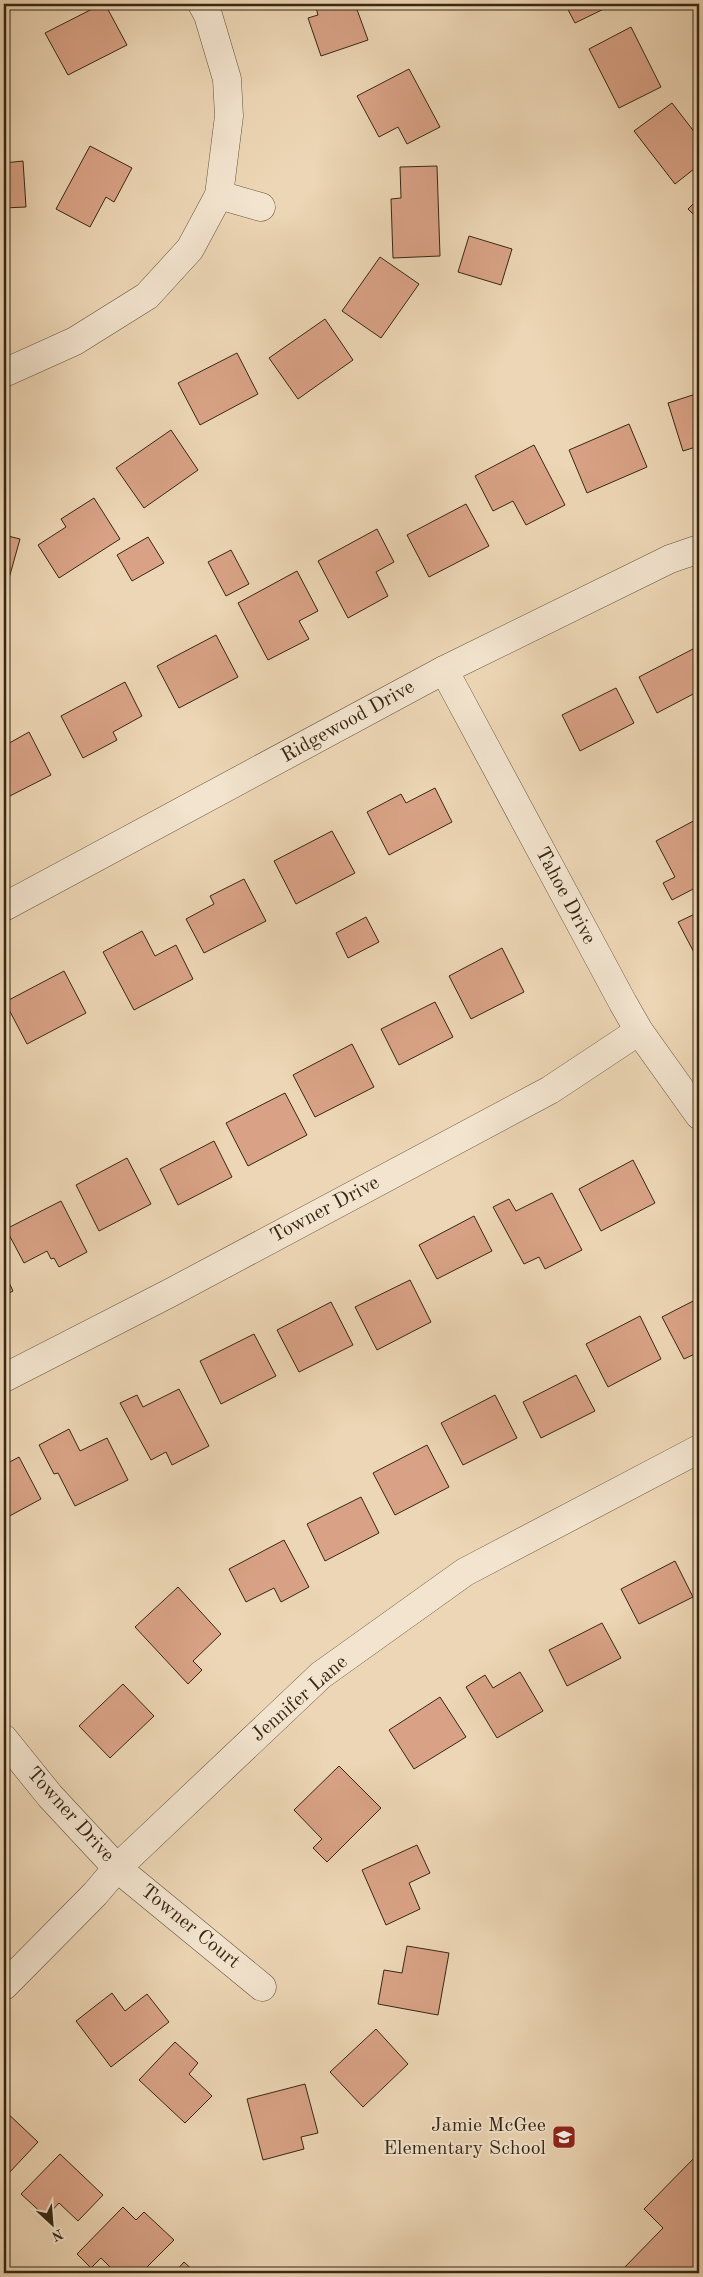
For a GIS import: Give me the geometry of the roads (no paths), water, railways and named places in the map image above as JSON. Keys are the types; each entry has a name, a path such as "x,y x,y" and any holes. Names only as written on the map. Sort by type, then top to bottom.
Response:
{"street":[{"path":"4,373 74,341 147,296 190,249 219,195 229,116 227,79 208,15 202,4"},
{"path":"219,195 261,207"},
{"name":"Ridgewood Drive","path":"4,907 444,670 662,563 699,548"},
{"name":"Tahoe Drive","path":"444,670 639,1031 699,1115"},
{"name":"Towner Drive","path":"4,1378 168,1294 550,1090 639,1031"},
{"name":"Jennifer Lane","path":"4,1986 117,1868 322,1675 465,1572 699,1449"},
{"name":"Towner Drive","path":"4,1739 50,1796 117,1868"},
{"name":"Towner Court","path":"117,1868 262,1987"}],"place":[{"name":"Jamie McGee Elementary School","path":"564,2137"}]}
